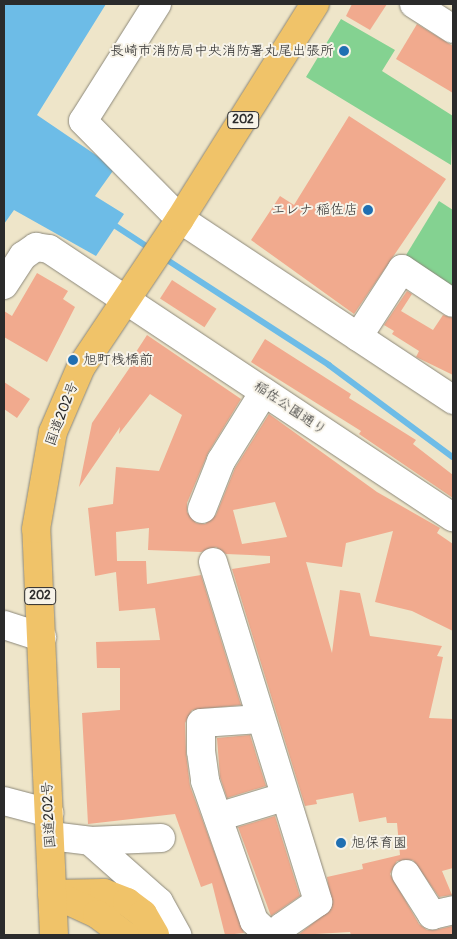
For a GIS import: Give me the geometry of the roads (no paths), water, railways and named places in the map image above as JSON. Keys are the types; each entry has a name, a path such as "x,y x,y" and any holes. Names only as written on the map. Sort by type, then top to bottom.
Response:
{"highway":[{"name":"国道202号","path":"54,935 36,529 52,432 81,368 175,227 315,4"},
{"path":"52,894 104,893 127,902 143,914 155,935"},
{"path":"52,894 97,914 125,935"}],"street":[{"path":"157,4 83,121 175,227 358,337 453,400"},
{"path":"414,4 453,29"},
{"name":"稲佐公園通り","path":"4,285 23,256 36,247 49,249 133,290 264,392 452,512"},
{"path":"358,337 402,268 453,303"},
{"path":"202,509 221,461 264,392"},
{"path":"213,562 284,797 318,902 282,927 277,935"},
{"path":"4,625 42,637"},
{"path":"260,719 201,723 203,775 254,921 269,935"},
{"path":"218,818 284,797"},
{"path":"4,801 50,825 90,841 159,902 177,935"},
{"path":"90,841 161,838"},
{"path":"406,874 432,915 453,910"}],"water":[{"path":"4,4 106,4 37,115 115,168 95,196 124,214 96,256 14,210 4,224"}],"waterway":[{"path":"116,226 151,249"},
{"path":"163,257 329,365 453,457"}],"place":[{"name":"長崎市消防局中央消防署丸尾出張所","path":"344,51"},
{"name":"エレナ 稲佐店","path":"368,210"},
{"name":"旭町桟橋前","path":"73,360"},
{"name":"旭保育園","path":"341,843"}]}
